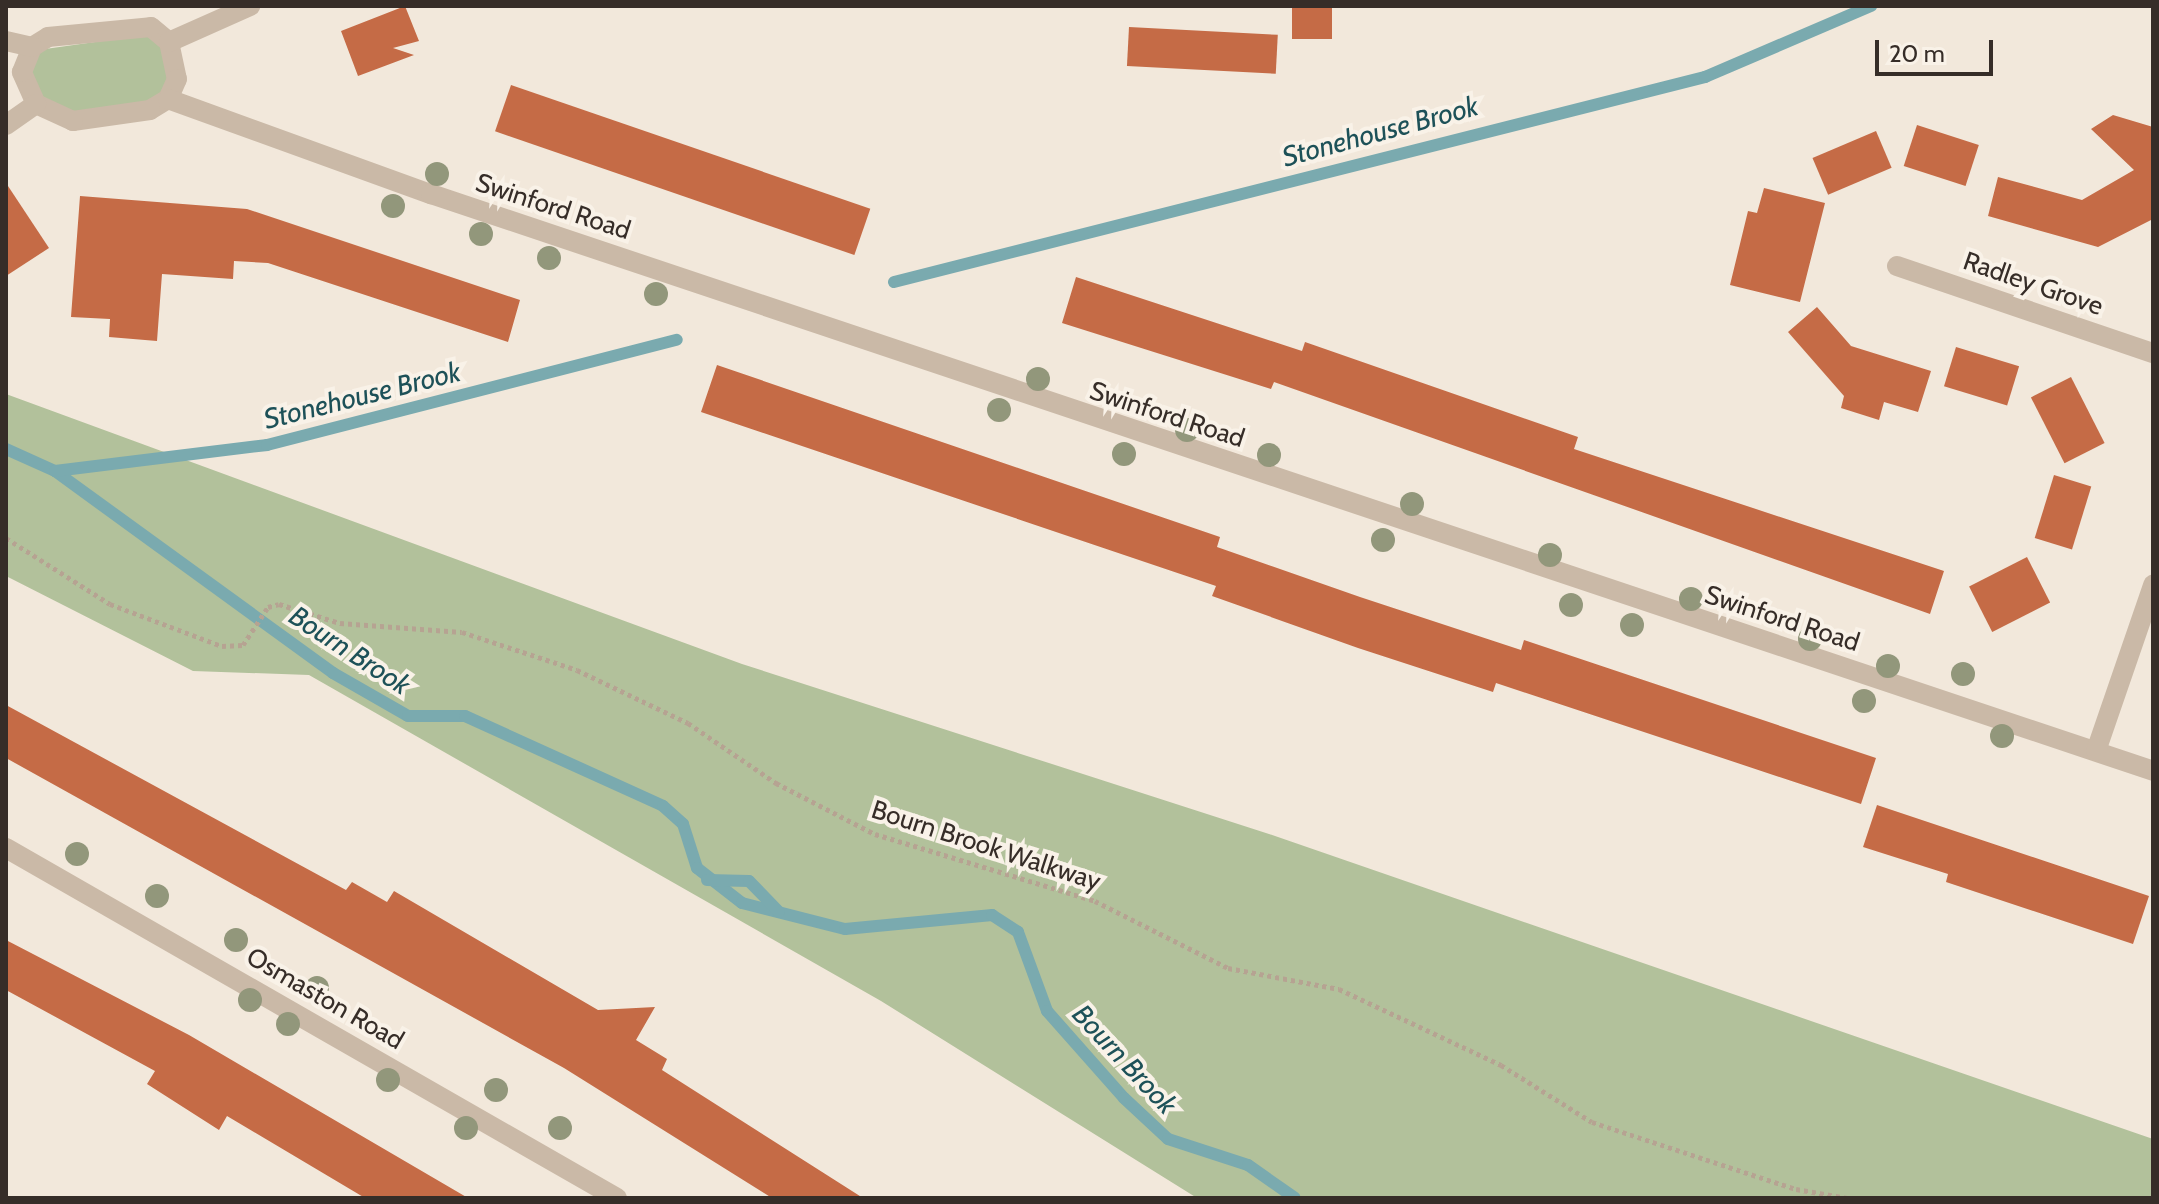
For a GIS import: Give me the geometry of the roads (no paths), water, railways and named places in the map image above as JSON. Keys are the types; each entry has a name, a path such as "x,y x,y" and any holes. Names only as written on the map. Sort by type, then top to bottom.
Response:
{"street":[{"path":"169,42 250,6"},
{"path":"151,27 169,42 177,79 168,99 150,110 73,121 36,104 22,72 32,47 48,37 151,27"},
{"path":"6,41 32,47"},
{"name":"Swinford Road","path":"168,99 431,194 2153,771"},
{"path":"6,125 36,104"},
{"name":"Radley Grove","path":"1897,266 2153,353"},
{"path":"2096,751 2153,585"},
{"name":"Osmaston Road","path":"6,848 617,1198"}],"waterway":[{"name":"Stonehouse Brook","path":"894,282 1705,77 1871,6"},
{"name":"Stonehouse Brook","path":"55,471 267,445 677,340"},
{"name":"Bourn Brook","path":"6,449 55,471 333,673 408,716 465,716 663,806 683,824 697,868 742,903 845,929 992,915 1018,932 1047,1011 1124,1098 1168,1139 1248,1165 1295,1198"},
{"name":"Bourn Brook","path":"707,880 749,881 779,912"}]}
